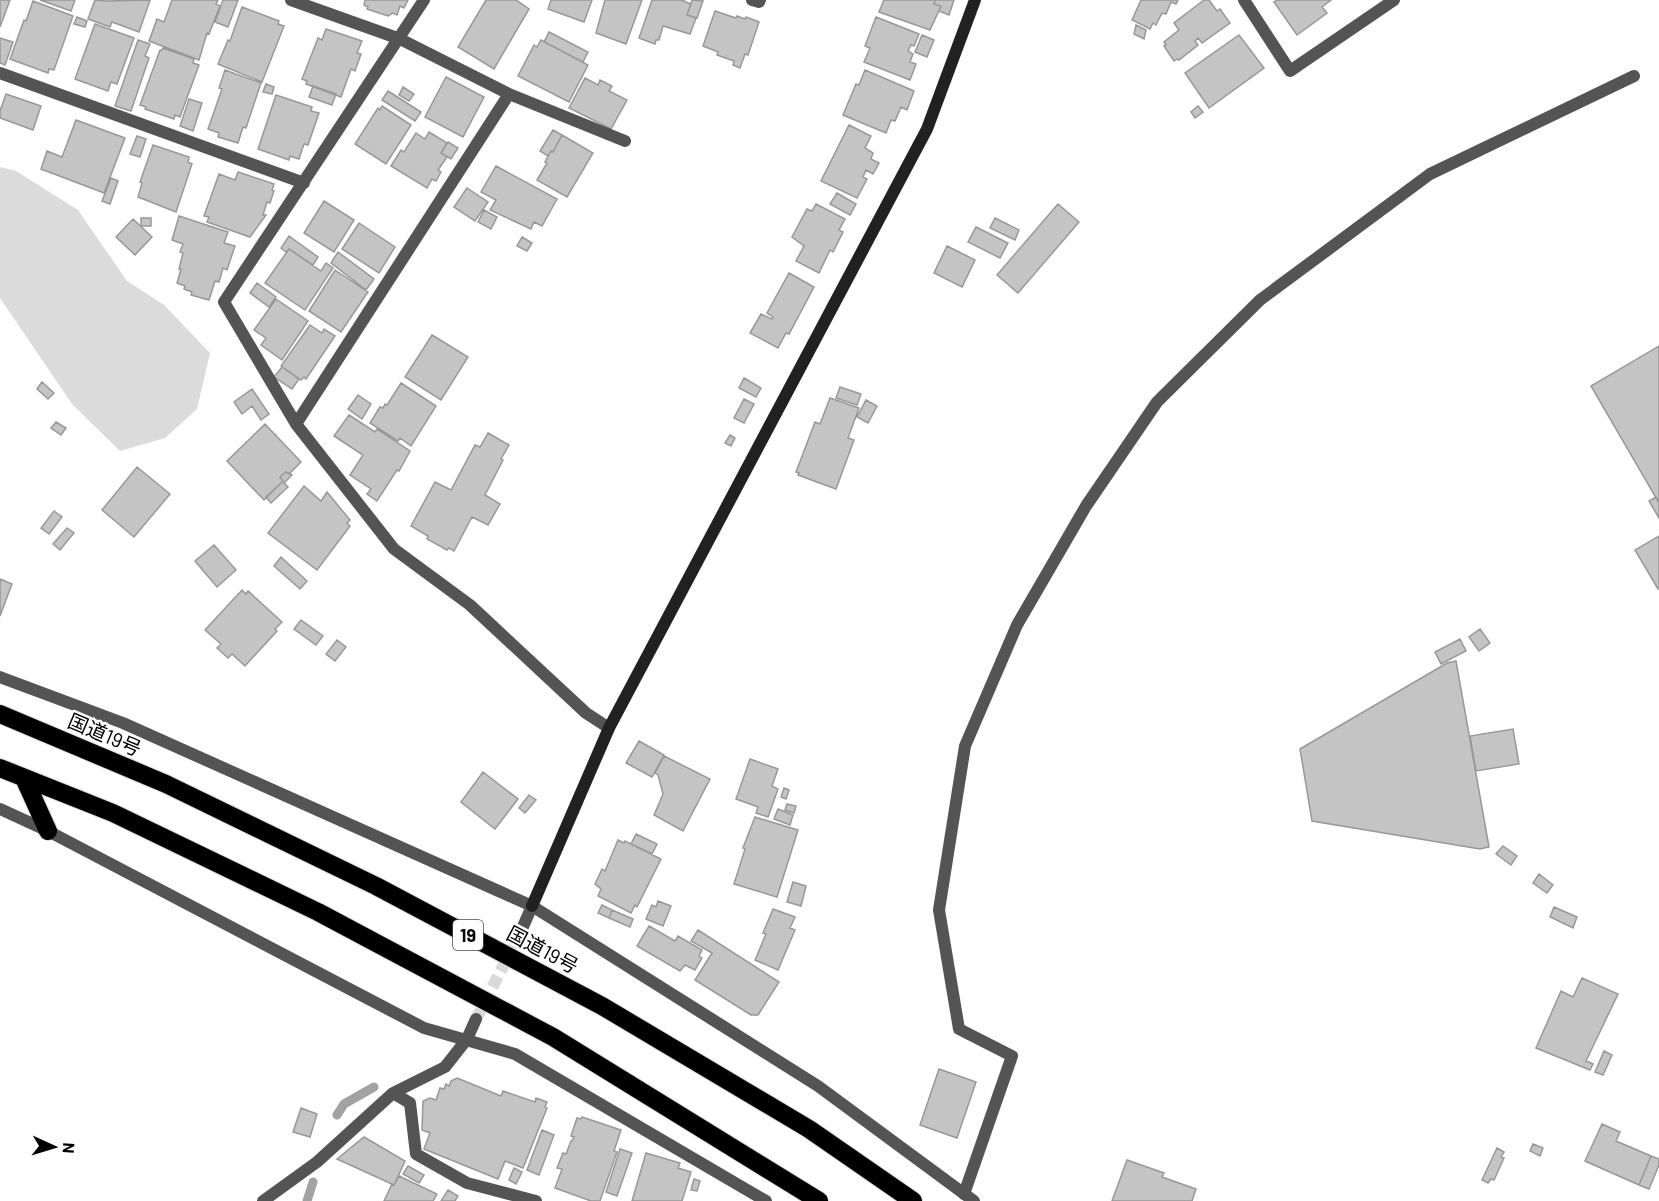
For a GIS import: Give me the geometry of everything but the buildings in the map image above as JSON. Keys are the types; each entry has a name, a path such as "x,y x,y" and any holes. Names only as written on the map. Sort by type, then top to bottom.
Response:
{"highway":[{"name":"国道19号","path":"0,714 177,789 376,886 561,984 809,1129 913,1201"},
{"path":"0,768 113,813 318,912 533,1026 819,1201"},
{"path":"24,778 48,831"}],"street":[{"path":"291,0 400,39 509,94 625,141"},
{"path":"424,0 224,302 296,424 394,549 470,605 586,712 609,728"},
{"path":"752,0 759,2 760,0"},
{"path":"522,929 609,728 927,129 975,0"},
{"path":"1244,0 1290,71 1394,0"},
{"path":"0,74 304,183"},
{"path":"0,677 123,723 532,906 818,1086 969,1198 1012,1056 959,1029 939,910 965,746 1017,625 1086,506 1158,402 1260,300 1430,174 1634,76"},
{"path":"296,424 509,94"},
{"path":"0,809 48,831 424,1028 516,1054 766,1201"},
{"path":"263,1201 317,1162 393,1093 445,1067 467,1039 476,1019"},
{"path":"393,1093 410,1103 416,1154 467,1183 536,1201"}],"shaded area":[{"path":"0,167 16,171 78,210 127,281 164,305 210,353 197,409 165,438 120,451 72,404 0,298"}],"waterway":[{"path":"337,1115 344,1104 374,1087"},
{"path":"307,1201 313,1182"}],"tunnel":[{"path":"476,1019 522,929"}]}
